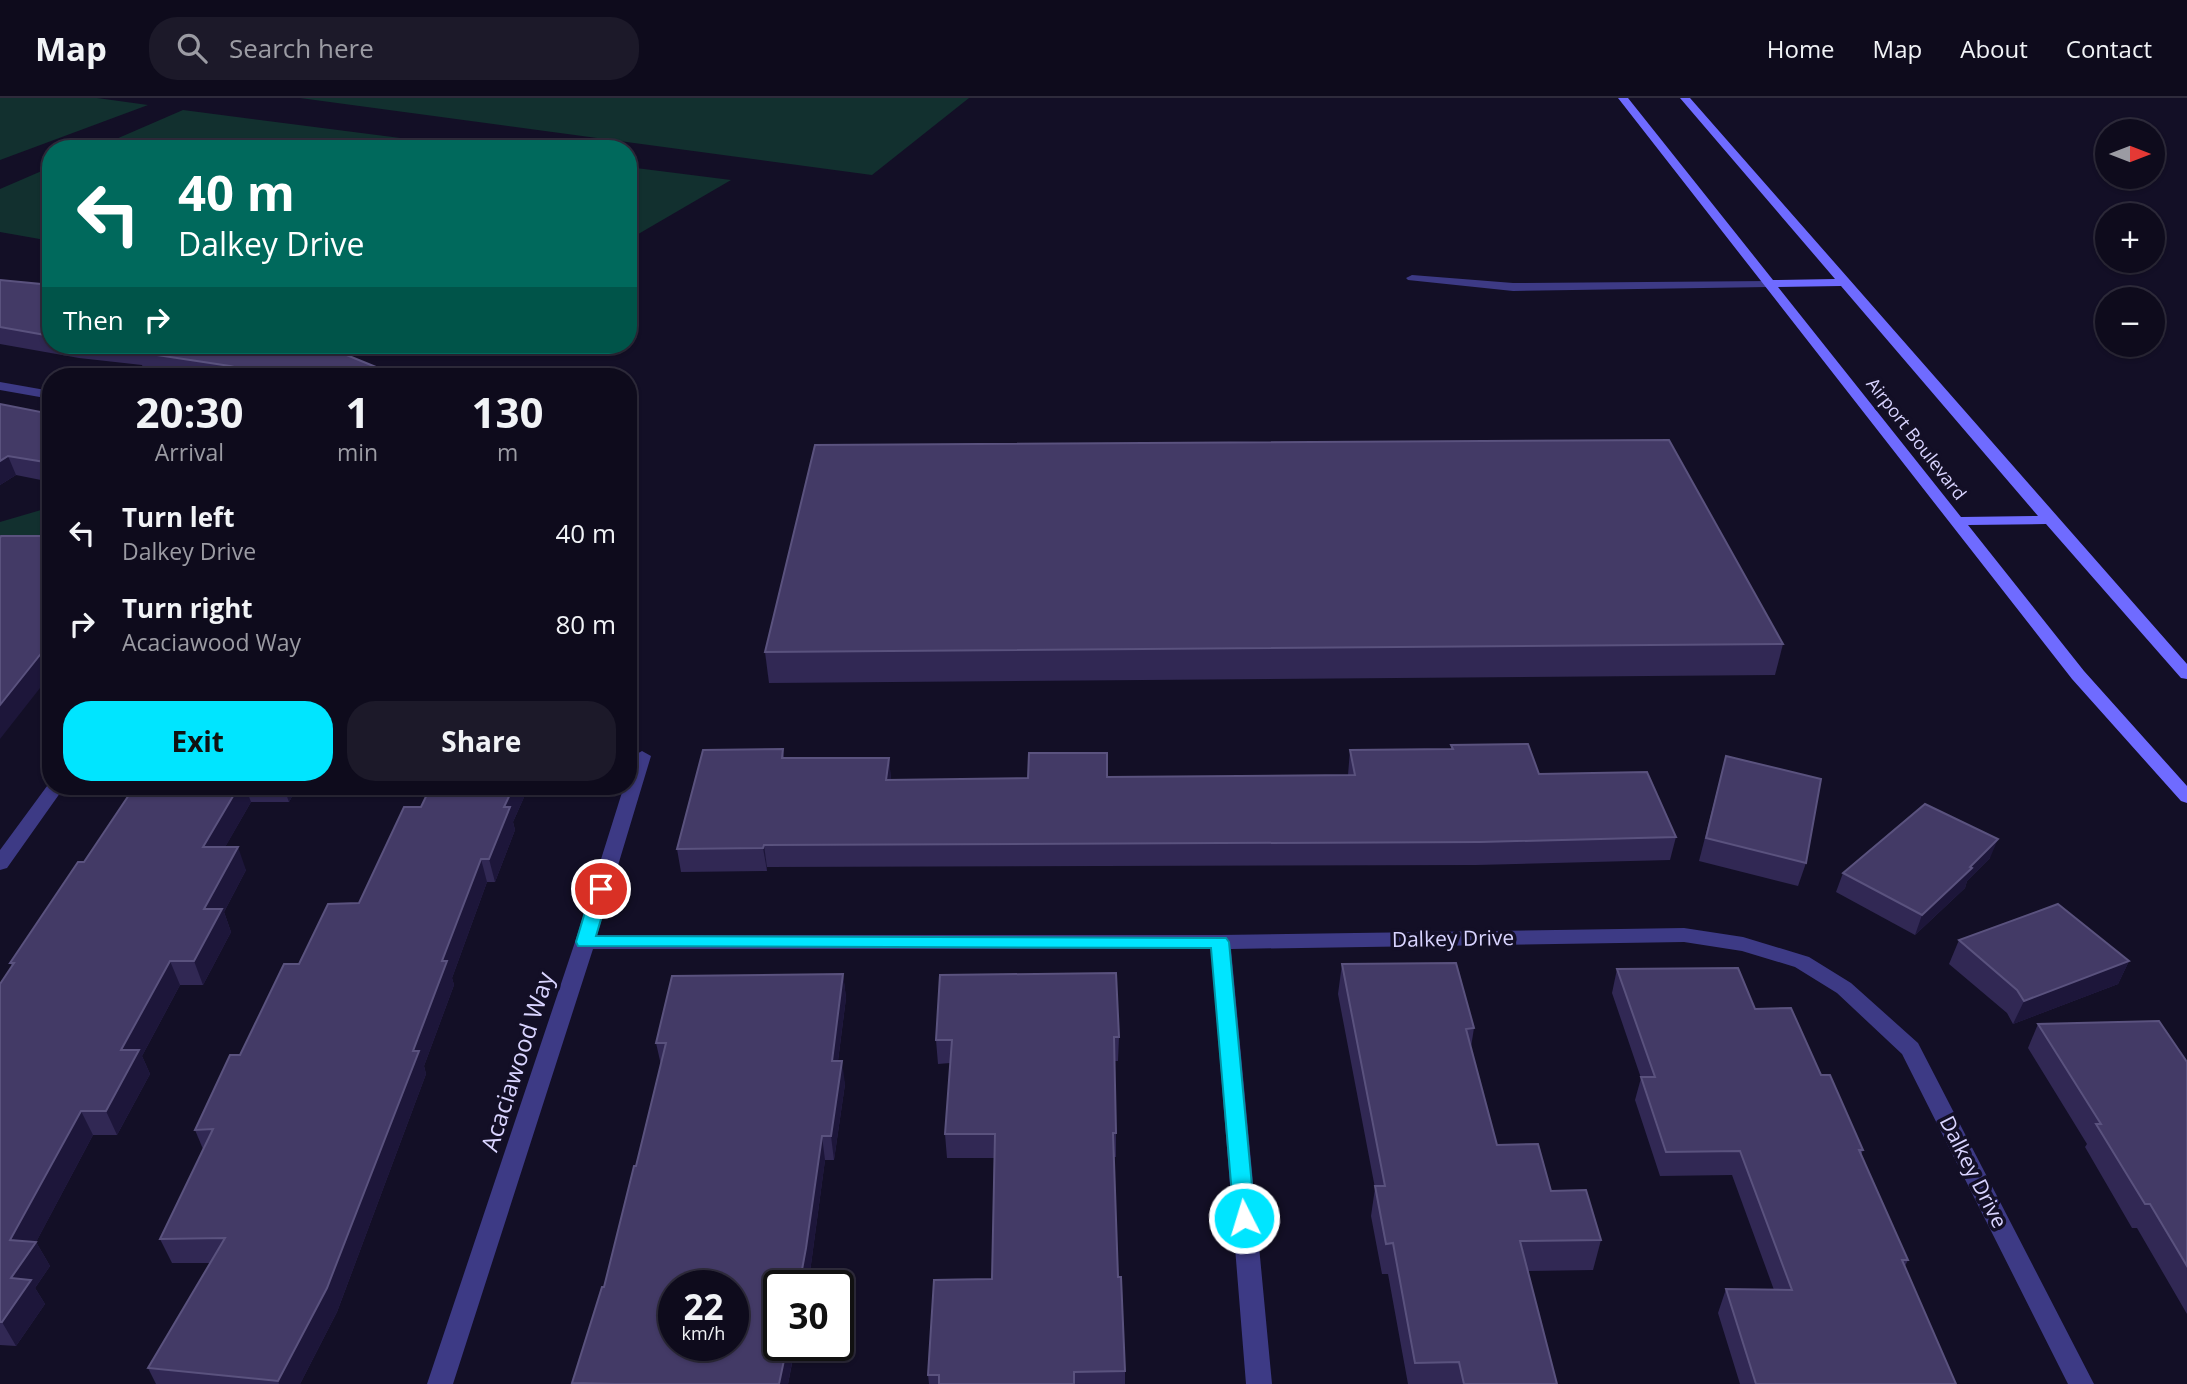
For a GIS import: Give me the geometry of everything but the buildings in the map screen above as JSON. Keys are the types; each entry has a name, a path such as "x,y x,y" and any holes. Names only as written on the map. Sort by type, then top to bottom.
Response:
{"main road":[{"name":"Airport Boulevard","path":"1623,98 2078,675 2187,797"},
{"path":"1685,98 2187,674"},
{"path":"1769,284 1846,282"},
{"path":"1956,521 2050,520"}],"street":[{"path":"1412,278 1513,287 1769,284"},
{"path":"0,386 42,393"},
{"name":"Acaciawood Way","path":"637,772 642,756"},
{"path":"0,864 50,795"},
{"name":"Acaciawood Way","path":"440,1384 585,942 630,795"},
{"name":"Dalkey Drive","path":"585,942 1220,942 1684,935 1743,944 1802,962 1844,988 1910,1049 2081,1384"},
{"path":"1220,942 1259,1384"}],"green space":[{"path":"0,98 97,98 148,105 54,140 42,140 42,144 0,160"},
{"path":"300,98 969,98 872,175 637,143 637,140 612,140"},
{"path":"183,110 416,140 114,140"},
{"path":"637,168 731,180 637,235"},
{"path":"42,171 42,239 0,232 0,189"},
{"path":"41,510 42,554 0,555 0,522"}],"route":[{"path":"601,889 585,942 1220,942 1244,1218"}]}
